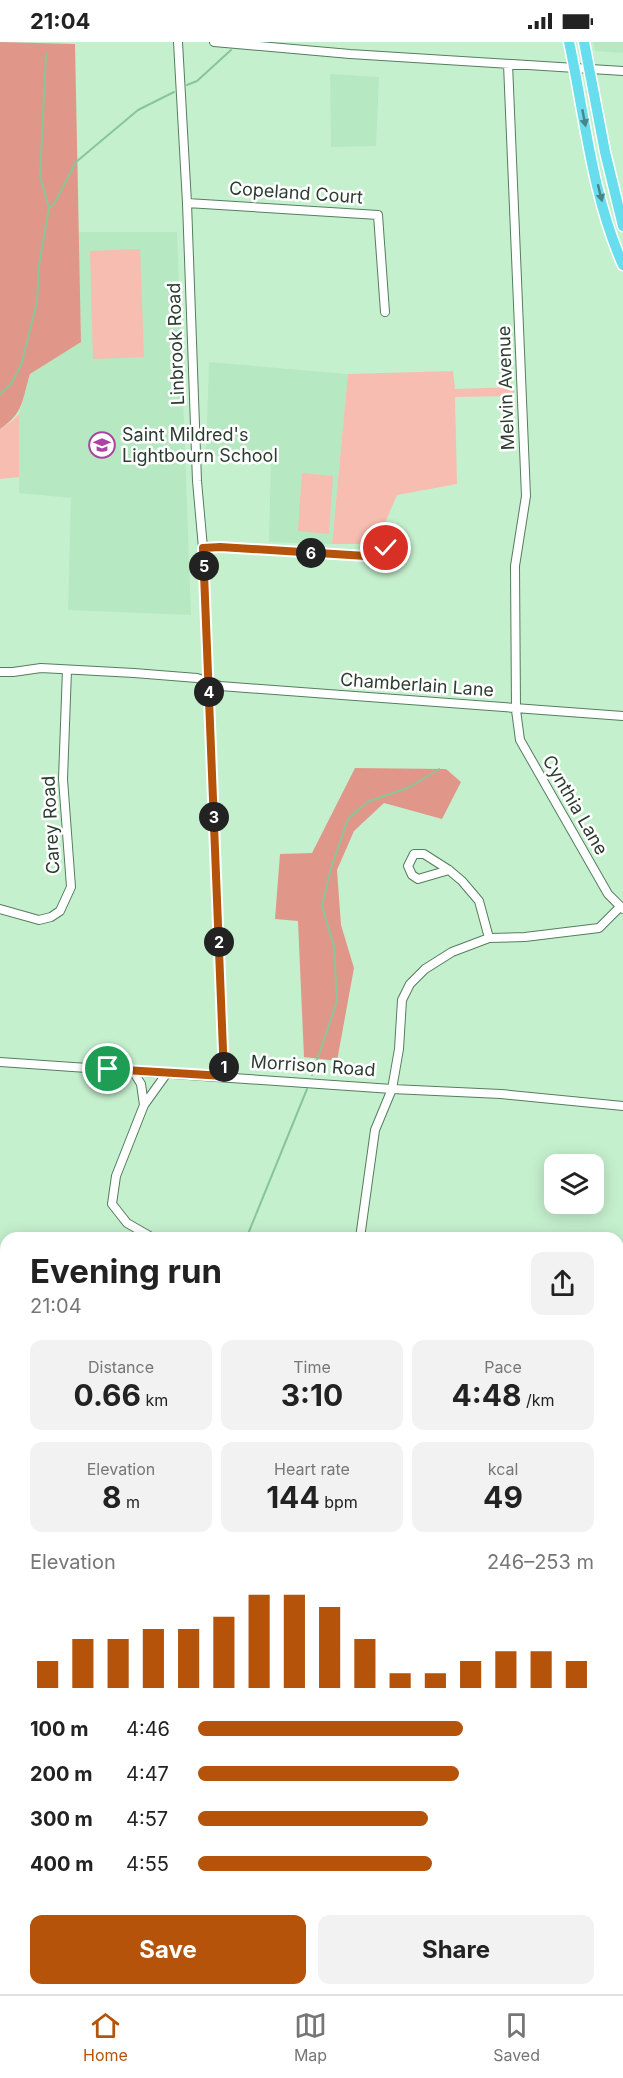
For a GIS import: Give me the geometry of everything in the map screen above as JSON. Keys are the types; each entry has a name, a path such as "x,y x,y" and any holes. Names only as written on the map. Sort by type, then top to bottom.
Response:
{"main road":[{"path":"569,42 594,169 612,240 623,265"},
{"path":"584,42 607,163 623,226"}],"street":[{"name":"Linbrook Road","path":"178,42 187,203 197,481 203,548 224,1076"},
{"path":"214,42 623,71"},
{"name":"Melvin Avenue","path":"508,64 526,496 515,566 516,710"},
{"name":"Copeland Court","path":"187,203 378,215 385,312"},
{"path":"203,548 220,547 366,556 386,548"},
{"name":"Chamberlain Lane","path":"0,672 41,668 197,678 220,686 516,710 623,716"},
{"name":"Carey Road","path":"0,909 39,920 51,917 60,911 71,887 63,779 68,670"},
{"name":"Cynthia Lane","path":"516,710 520,740 525,750 608,894 622,908"},
{"path":"449,870 479,901 489,938"},
{"path":"361,1232 375,1130 392,1089 399,1049 402,1000 410,984 424,969 452,952 489,938 525,937 599,928 622,908"},
{"name":"Morrison Road","path":"0,1062 392,1089 501,1094 623,1106"},
{"path":"133,1071 141,1084 144,1105"},
{"path":"143,1232 127,1223 112,1204 116,1176 144,1105 167,1073"}],"shaded area":[{"path":"0,42 75,44 81,342 30,374 18,411 0,429"},
{"path":"593,42 623,42 623,53 595,51"},
{"path":"330,74 379,77 376,146 331,147"},
{"name":"Saint Mildred's Lightbourn School","path":"79,232 177,232 191,615 68,610 71,498 19,493 19,414 30,374 81,342"},
{"path":"140,249 144,357 93,359 90,251"},
{"path":"209,362 348,374 332,544 269,542 271,459 206,455"},
{"path":"453,371 455,389 514,387 514,396 455,397 457,484 397,495 376,544 332,544 348,374"},
{"path":"19,414 19,477 0,479 0,429"},
{"path":"302,473 333,476 329,534 298,531"},
{"path":"355,768 446,769 461,782 442,819 384,803 354,831 337,870 341,925 354,968 337,1061 304,1057 298,921 275,919 280,854 312,853"}],"waterway":[{"path":"187,85 197,81 231,50"},
{"path":"0,394 11,384 21,365 37,302 39,265 49,208 40,176 46,54"},
{"path":"49,208 54,204 76,162 138,110 174,92"},
{"path":"312,1075 337,1001 334,947 322,906 331,868 348,819 367,802 410,787 439,769"},
{"path":"249,1232 307,1089"}],"place":[{"name":"Saint Mildred's Lightbourn School","path":"102,445"}],"route":[{"path":"108,1069 224,1076 203,548 220,547 366,556 386,548"}]}
